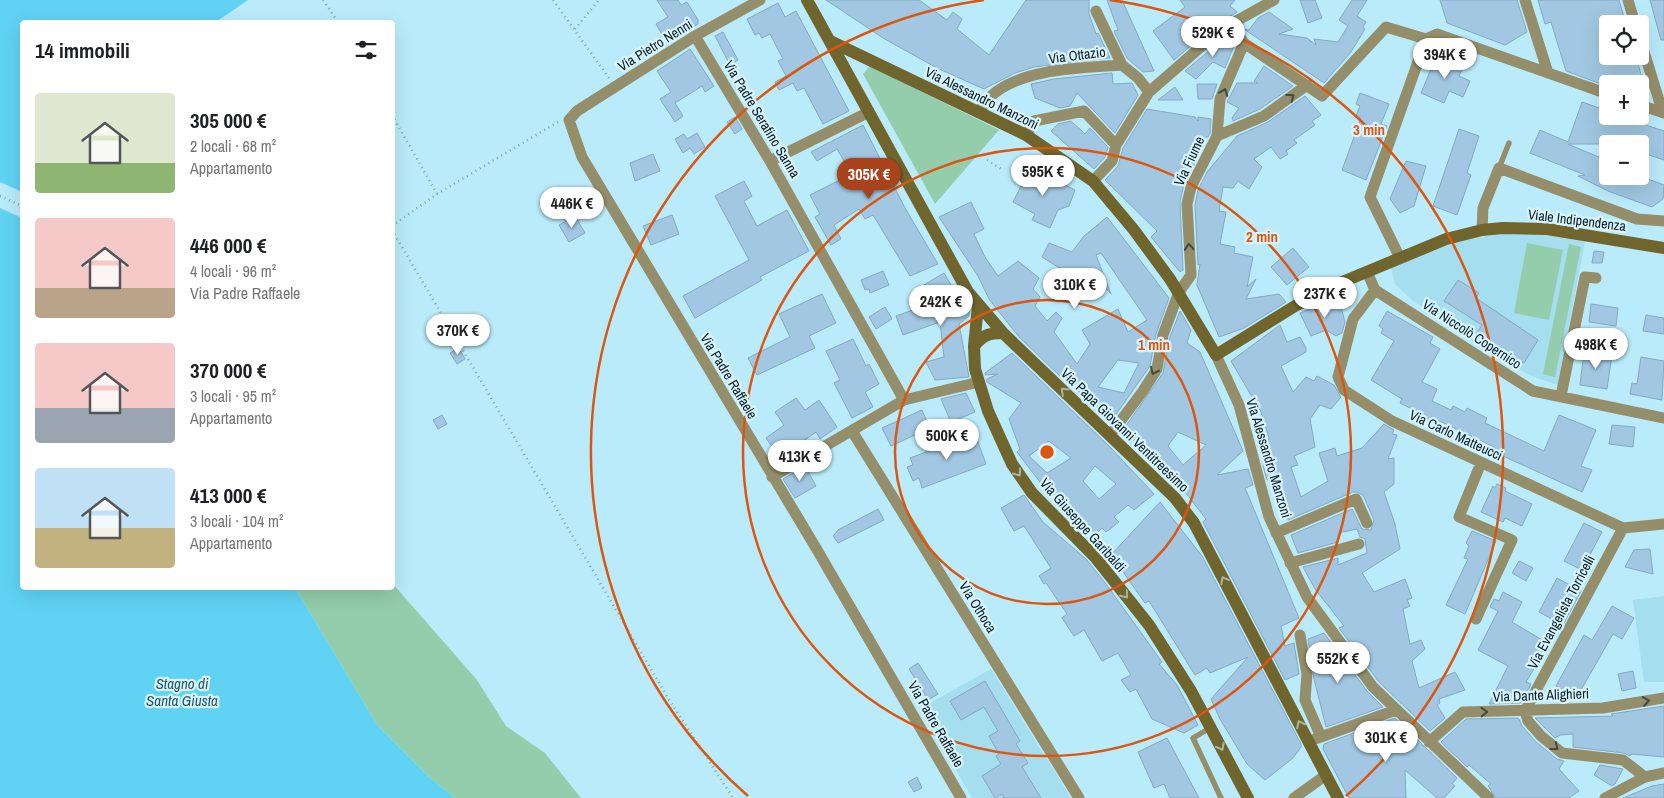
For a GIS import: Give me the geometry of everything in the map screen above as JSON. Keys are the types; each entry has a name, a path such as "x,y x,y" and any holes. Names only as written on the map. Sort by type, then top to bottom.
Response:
{"main road":[{"name":"Via Papa Giovanni Ventitreesimo","path":"807,0 968,292 978,306 1003,333 1175,498 1194,522 1315,739 1326,774 1338,798"},
{"name":"Via Alessandro Manzoni","path":"830,41 1026,135 1092,181 1134,230 1179,292 1216,355"},
{"name":"Viale Indipendenza","path":"1216,355 1295,306 1367,272 1446,239 1482,230 1503,228 1547,229 1664,248"},
{"name":"Via Giuseppe Garibaldi","path":"978,306 974,346 975,369 988,411 1012,464 1032,493 1095,556 1149,625 1191,691 1247,798"},
{"path":"974,346 981,337 989,333 1003,333"}],"street":[{"name":"Via Pietro Nenni","path":"569,120 577,111 695,36 760,0"},
{"path":"1092,181 1112,160 1116,144 1149,92 1230,24 1274,0"},
{"path":"1525,0 1548,73"},
{"path":"1628,0 1632,15"},
{"path":"1096,11 1122,65"},
{"path":"1230,24 1244,43 1322,96 1386,27 1426,39 1437,34 1599,91"},
{"name":"Via Padre Serafino Sanna","path":"695,36 770,161 904,400"},
{"path":"1400,258 1370,197 1426,39"},
{"name":"Via Fiume","path":"1110,434 1143,391 1157,369 1163,335 1179,292 1191,275 1187,204 1191,187 1217,136 1220,99 1244,43"},
{"name":"Via Ottazio","path":"978,111 992,96 1015,82 1058,70 1122,65 1138,78 1149,92"},
{"path":"1648,65 1663,113"},
{"path":"1217,136 1264,116 1307,85"},
{"path":"1649,108 1663,113"},
{"path":"1026,135 1034,121 1084,110 1116,144"},
{"path":"770,161 869,112"},
{"name":"Via Padre Raffaele","path":"569,120 582,156 961,798"},
{"path":"1482,230 1483,208 1499,168 1637,220 1664,221"},
{"path":"1367,272 1375,290"},
{"path":"1562,396 1585,277 1596,278"},
{"name":"Via Niccolò Copernico","path":"1375,290 1533,391 1664,418"},
{"name":"Via Carlo Matteucci","path":"1375,290 1353,319 1338,377 1344,390 1392,421 1623,528"},
{"name":"Via Alessandro Manzoni","path":"1216,355 1239,405 1269,517 1290,563 1312,603 1373,687 1489,798"},
{"path":"772,477 904,400 979,382"},
{"name":"Via Othoca","path":"852,431 1080,798"},
{"path":"1476,619 1512,540 1459,517 1481,463"},
{"path":"1276,533 1356,499 1367,523"},
{"path":"1623,528 1664,524"},
{"name":"Via Evangelista Torricelli","path":"1525,711 1623,528"},
{"path":"1290,563 1359,544"},
{"path":"1300,636 1307,674 1304,700 1315,739 1396,710"},
{"name":"Via Dante Alighieri","path":"1429,742 1463,712 1603,708 1664,698"},
{"path":"1525,711 1528,721 1541,736 1562,753 1623,760 1645,777"},
{"path":"1605,798 1645,777 1664,773"},
{"path":"1294,798 1326,774"}],"lane":[{"path":"1499,168 1509,143"},
{"path":"1210,728 1192,738 1221,798"}],"path":[{"path":"323,0 337,20"},
{"path":"553,0 615,87"},
{"path":"575,29 599,0"},
{"path":"395,120 437,194"},
{"path":"395,224 437,194 559,121 569,120"},
{"path":"987,160 1001,169"},
{"path":"0,196 20,205"},
{"path":"395,235 668,698 733,798"}],"shaded area":[{"path":"1504,234 1540,234 1585,241 1558,385 1531,376 1481,347 1412,300 1395,284 1391,268 1444,245 1471,238"},
{"path":"1664,596 1664,682 1644,682 1633,600"},
{"path":"991,669 1071,798 972,798 921,708"}],"green space":[{"path":"870,66 999,130 935,204 863,74"},
{"path":"1527,243 1563,250 1549,320 1514,313"},
{"path":"1569,244 1581,247 1555,377 1543,374"},
{"path":"395,586 477,680 506,726 545,753 581,798 455,798 430,778 377,725 296,590 395,590"}],"water":[{"path":"0,0 248,0 219,20 20,20 20,191 0,182"},
{"name":"Stagno di Santa Giusta","path":"0,208 20,217 20,590 296,590 377,725 430,778 455,798 0,798"}],"building":[{"path":"657,0 678,0 681,5 687,2 698,20 698,24 667,43 656,24 668,17"},
{"path":"826,0 919,0 947,20 953,12 962,19 957,29 989,55 1026,0 1089,0 1089,14 1096,34 1098,33 1110,58 1034,67 1015,73 984,89 937,68 883,38"},
{"path":"1107,0 1122,0 1154,71 1143,72 1127,58 1114,31 1118,30"},
{"path":"1180,0 1235,0 1230,6 1237,12 1207,32 1174,60 1153,31 1185,7"},
{"path":"1300,0 1315,0 1322,18 1308,23"},
{"path":"1352,0 1367,0 1357,16 1366,22 1363,27 1365,29 1351,52 1324,83 1244,29 1249,30 1258,18 1269,12 1293,29 1279,34 1307,38 1316,45 1314,39 1338,42 1348,26 1339,20"},
{"path":"1440,0 1517,0 1527,32 1505,45 1447,23"},
{"path":"1538,0 1619,0 1623,15 1599,15 1599,65 1638,65 1641,75 1599,75 1599,83 1566,71 1551,22 1545,24"},
{"path":"1650,0 1664,0 1664,40 1661,40"},
{"path":"778,3 785,17 796,11 849,111 823,124 804,88 797,91 793,83 779,90 775,82 786,76 778,61 783,59 770,34 762,38 759,33 755,35 747,19"},
{"path":"723,32 738,60 730,65 715,36"},
{"path":"1228,35 1235,43 1225,68 1213,62 1196,79 1185,71"},
{"path":"690,49 714,86 705,92 702,86 675,103 683,116 675,122 660,99 671,92 657,71"},
{"path":"1437,55 1464,66 1459,76 1470,81 1463,97 1449,91 1444,103 1421,93"},
{"path":"1264,66 1293,86 1260,109 1233,121 1232,118 1239,108 1227,102 1237,83 1258,83 1254,81"},
{"path":"1112,73 1113,84 1132,83 1138,95 1115,133 1077,93 1070,106 1060,108 1035,98 1031,84 1054,79"},
{"path":"1197,84 1217,84 1212,99 1198,99"},
{"path":"1175,87 1183,100 1158,100"},
{"path":"1360,93 1389,104 1381,124 1387,126 1366,180 1342,170 1361,118 1356,116 1360,106 1356,104"},
{"path":"1305,96 1321,115 1312,121 1315,125 1294,140 1297,143 1286,151 1288,154 1280,159 1271,147 1254,159 1262,167 1249,189 1238,181 1233,188 1223,187 1219,211 1226,212 1220,244 1235,247 1234,253 1253,257 1247,287 1256,279 1246,299 1279,294 1286,302 1244,328 1219,337 1197,285 1200,264 1198,265 1195,205 1198,190 1207,172 1237,136 1268,122"},
{"path":"1582,102 1599,108 1599,125 1646,125 1664,131 1664,160 1649,155 1649,135 1599,135 1599,144 1568,144 1599,157 1599,185 1649,185 1649,179 1664,185 1663,199 1652,207 1608,191 1578,176 1585,175 1530,153 1540,130 1568,142"},
{"path":"1147,109 1195,117 1198,121 1198,117 1211,119 1210,134 1208,137 1205,137 1198,157 1184,184 1180,202 1183,270 1180,272 1151,237 1157,231 1105,180 1118,166 1123,148"},
{"path":"735,117 742,129 735,134 727,122"},
{"path":"1071,121 1085,134 1090,128 1108,147 1105,157 1094,169 1051,131 1058,124"},
{"path":"863,125 905,208 938,264 910,276 873,215 865,219 859,209 834,225 841,239 831,245 815,217 820,214 810,195 842,179 841,177 850,171 837,149 817,161 811,152"},
{"path":"1459,129 1479,136 1467,173 1471,175 1457,215 1433,206"},
{"path":"697,133 705,147 694,154 690,148 683,153 675,139 684,134 687,139"},
{"path":"653,154 660,171 635,181 630,163"},
{"path":"1406,161 1426,166 1414,206 1400,213 1390,199"},
{"path":"1030,168 1075,190 1069,206 1058,210 1050,228 1032,220 1035,214 1013,202"},
{"path":"744,181 752,196 744,201 757,226 787,210 809,251 760,277 762,280 695,318 683,296 749,260 715,196"},
{"path":"971,202 984,229 974,234 985,257 998,276 1018,261 1039,278 1033,289 1040,297 1035,306 1047,321 1056,312 1062,318 1054,332 1077,364 1090,344 1082,330 1118,309 1128,332 1147,320 1101,253 1096,255 1111,294 1088,269 1074,277 1042,257 1049,243 1072,252 1084,236 1107,217 1169,298 1156,334 1150,366 1112,420 1060,376 1019,337 989,299 978,276 939,217","holes":["1118,360 1139,363 1124,393 1098,387"]},
{"path":"672,215 679,234 651,245 643,226"},
{"path":"575,216 585,233 569,242 559,225"},
{"path":"1293,248 1309,267 1287,285 1271,267"},
{"path":"1594,251 1604,252 1602,263 1592,263"},
{"path":"883,271 889,285 870,293 869,289 865,290 861,280"},
{"path":"944,273 955,292 969,310 969,316 959,324 969,377 935,380 926,362 944,357 940,322 903,335 896,316 927,305 923,295 927,293 924,285"},
{"path":"1458,280 1479,293 1476,298 1538,340 1524,363 1476,334 1482,325 1444,301"},
{"path":"822,294 836,323 809,336 815,348 757,375 748,358 790,337 779,314"},
{"path":"1340,303 1345,322 1342,333 1336,336 1326,330 1311,336 1300,313 1322,304"},
{"path":"1591,304 1618,308 1616,326 1589,322"},
{"path":"885,307 892,319 876,329 869,317"},
{"path":"1180,311 1191,330 1187,343 1200,352 1243,451 1217,475 1248,469 1253,485 1245,488 1299,618 1281,626 1285,646 1294,643 1299,674 1285,680 1203,522 1206,519 1179,484 1123,430 1163,373 1170,337","holes":["1178,432 1206,445 1183,465 1168,446"]},
{"path":"1387,311 1433,337 1430,343 1440,349 1422,382 1437,389 1432,401 1451,410 1453,406 1465,412 1467,408 1487,418 1485,423 1544,451 1559,415 1596,430 1581,466 1592,470 1582,492 1492,451 1494,447 1431,417 1428,421 1412,414 1414,410 1400,403 1402,399 1371,380 1394,341 1381,333 1383,329 1379,326"},
{"path":"1646,315 1664,318 1664,334 1643,331"},
{"path":"1280,325 1287,342 1300,337 1306,348 1306,352 1281,366 1293,392 1306,377 1314,381 1317,376 1334,385 1341,397 1331,409 1320,405 1310,419 1315,447 1294,456 1298,465 1291,467 1301,497 1328,481 1319,453 1335,448 1337,456 1362,448 1384,424 1394,430 1392,434 1397,435 1388,459 1394,458 1394,484 1384,492 1395,524 1400,549 1362,573 1374,592 1405,579 1412,598 1407,600 1410,606 1403,609 1410,644 1421,640 1425,649 1412,661 1419,688 1455,672 1465,690 1439,699 1440,703 1437,705 1445,718 1430,731 1379,682 1339,628 1344,626 1315,589 1303,567 1338,558 1338,565 1367,553 1365,539 1360,537 1357,529 1338,533 1338,542 1298,553 1291,535 1352,509 1362,529 1371,530 1374,520 1363,495 1353,492 1288,520 1270,479 1267,480 1263,466 1269,438 1261,412 1231,361"},
{"path":"853,339 866,366 869,364 879,384 865,392 873,407 852,418 834,383 840,380 826,351"},
{"path":"459,348 465,359 457,364 450,353"},
{"path":"1584,351 1612,355 1607,389 1580,385"},
{"path":"1012,353 1110,447 1154,494 1134,510 1128,505 1114,517 1119,522 1106,532 1102,528 1095,535 1049,489 1046,490 1017,452 1020,449 1009,419 1021,403 987,382 987,379 998,374 985,375 985,373","holes":["1049,441 1071,458 1047,473 1029,456","1095,466 1116,484 1099,499 1083,481"]},
{"path":"1641,357 1664,361 1662,400 1630,394 1632,383 1637,384"},
{"path":"966,393 975,412 951,422 941,399"},
{"path":"796,398 805,410 819,400 837,427 820,439 816,432 797,446 798,453 783,462 766,438 784,425 775,412"},
{"path":"922,410 930,428 891,446 882,428"},
{"path":"442,415 447,424 438,429 433,420"},
{"path":"1612,425 1635,427 1633,447 1609,444"},
{"path":"975,434 986,464 922,488 919,478 913,481 907,467 913,465 910,458"},
{"path":"805,466 816,486 795,498 783,479"},
{"path":"1497,484 1506,488 1505,491 1532,504 1522,526 1505,518 1503,522 1481,512 1493,486 1495,488"},
{"path":"1024,495 1043,522 1086,559 1106,584 1162,662 1159,664 1177,685 1198,725 1184,733 1152,719 1136,689 1130,692 1121,680 1131,675 1118,653 1102,661 1084,630 1074,636 1062,618 1067,614 1039,576 1051,568 1024,526 1014,531 1001,508"},
{"path":"1160,502 1202,556 1301,744 1293,758 1265,780 1247,764 1220,719 1211,699 1248,657 1210,673 1207,668 1195,675 1149,601 1145,603 1111,555"},
{"path":"878,509 884,520 838,543 833,536 838,530"},
{"path":"1584,523 1602,532 1582,570 1564,561"},
{"path":"1472,531 1496,541 1465,614 1446,605 1468,559 1464,558 1469,546 1466,543"},
{"path":"1650,549 1653,574 1625,567 1634,550"},
{"path":"1519,561 1533,568 1526,581 1512,573"},
{"path":"1557,578 1581,591 1563,625 1539,612"},
{"path":"1503,592 1522,602 1512,622 1549,644 1526,682 1531,684 1521,703 1489,704 1508,666 1478,650 1498,611 1490,607 1494,599 1499,601"},
{"path":"1612,606 1634,618 1622,639 1613,634 1577,697 1556,686 1584,635 1592,640"},
{"path":"1324,633 1367,691 1383,707 1326,727 1314,679 1308,639"},
{"path":"918,663 938,694 928,700 909,669"},
{"path":"1633,671 1636,688 1622,691 1618,674"},
{"path":"985,681 1020,741 1016,744 1028,763 1022,767 1041,798 1004,798 1002,794 995,798 982,776 1001,764 996,756 999,754 989,736 998,731 984,707 961,720 950,701"},
{"path":"1664,706 1664,757 1631,754 1630,756 1624,753 1573,747 1573,734 1560,735 1555,738 1535,718 1613,716 1611,714"},
{"path":"1395,718 1457,778 1452,784 1455,786 1444,798 1437,798 1405,770 1406,798 1349,798 1323,749 1324,744"},
{"path":"1517,718 1536,742 1557,759 1564,761 1559,769 1579,791 1569,798 1496,798 1488,786 1491,784 1469,765 1467,767 1441,742 1466,719"},
{"path":"1167,738 1199,798 1170,798 1164,784 1154,788 1138,752"},
{"path":"1600,765 1623,769 1615,784 1612,786 1594,775"},
{"path":"917,777 922,788 914,792 908,782"},
{"path":"1664,784 1664,798 1623,798 1652,786"}]}
